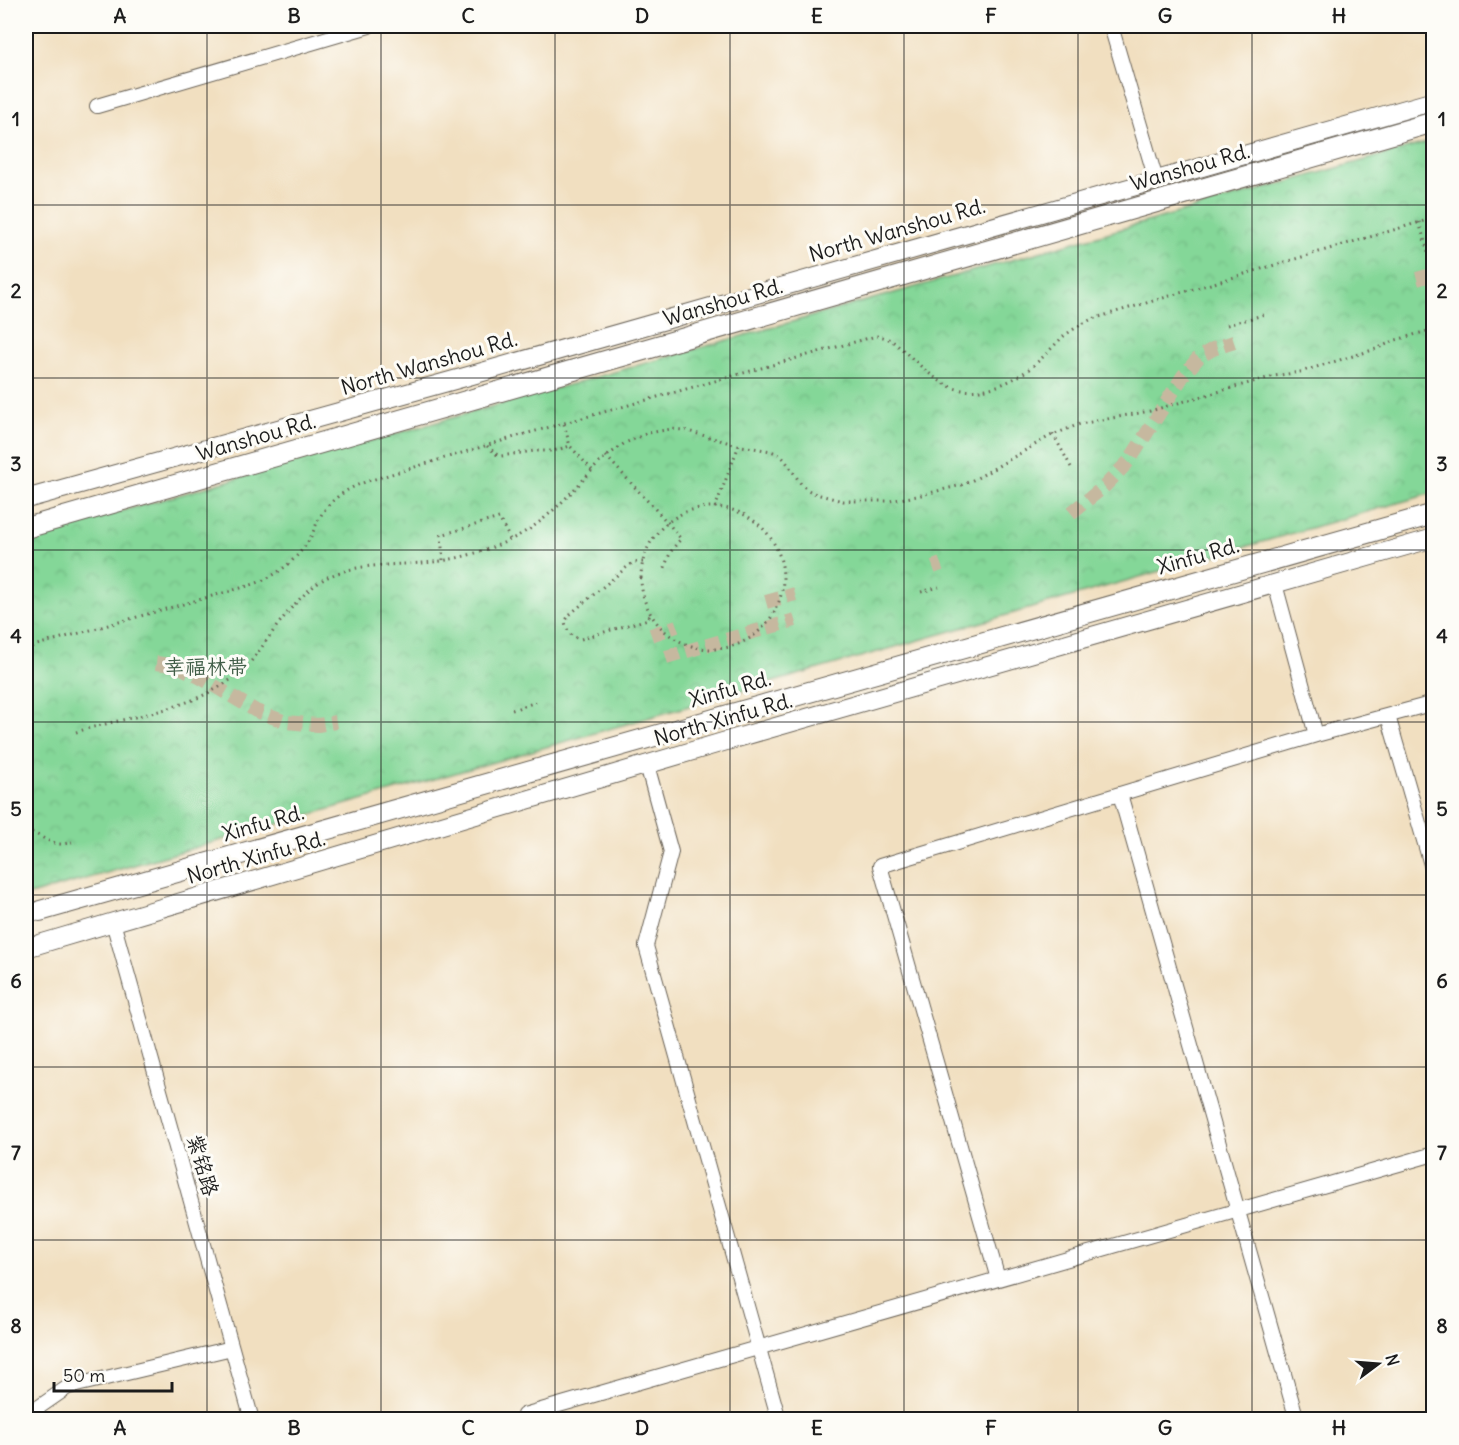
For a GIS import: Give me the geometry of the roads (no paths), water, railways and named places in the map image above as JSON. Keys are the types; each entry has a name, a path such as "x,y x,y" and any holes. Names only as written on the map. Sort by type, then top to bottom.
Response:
{"main road":[{"name":"North Wanshou Rd.","path":"26,499 488,370 1434,100"},
{"name":"Wanshou Rd.","path":"26,528 1434,122"},
{"name":"Xinfu Rd.","path":"40,911 1434,514"},
{"name":"North Xinfu Rd.","path":"26,948 647,765 1434,538"}],"street":[{"path":"97,106 369,26"},
{"path":"1111,26 1156,180"},
{"path":"1275,584 1316,735"},
{"path":"998,1279 880,866 1316,735 1434,703"},
{"path":"1388,716 1434,874"},
{"path":"647,765 671,852 646,946 778,1419"},
{"path":"1120,794 1297,1419"},
{"name":"紫铭路","path":"113,922 252,1419"},
{"path":"524,1415 1434,1154"},
{"path":"26,1416 68,1387 232,1348"}],"tunnel":[{"path":"1417,279 1434,274"},
{"path":"1071,513 1105,486 1129,461 1183,376 1199,357 1213,349 1234,342"},
{"path":"933,567 941,564"},
{"path":"766,602 795,594"},
{"path":"666,657 795,620"},
{"path":"651,635 677,626"},
{"path":"156,663 178,666 256,711 286,722 318,725 336,722"}],"park label":[{"name":"幸福林带","path":"206,666"}]}
